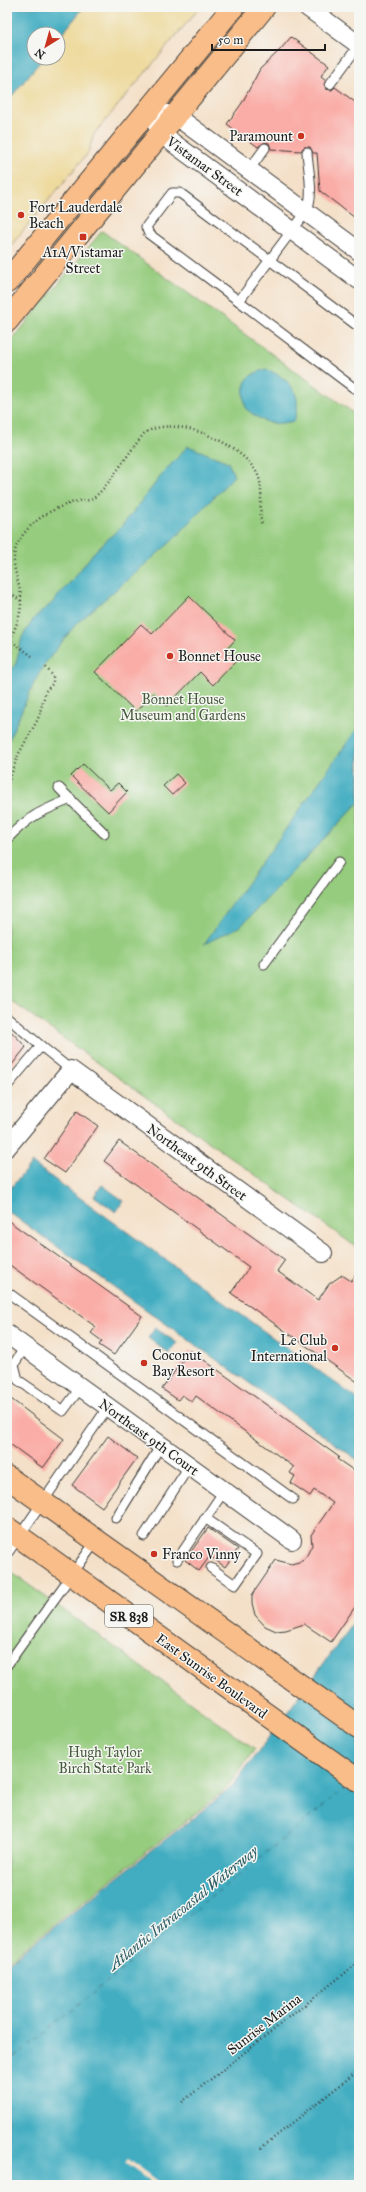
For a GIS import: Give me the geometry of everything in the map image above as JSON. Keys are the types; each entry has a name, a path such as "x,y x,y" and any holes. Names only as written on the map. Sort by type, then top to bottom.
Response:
{"main road":[{"path":"7,282 150,110 233,7"},
{"path":"7,321 264,7"},
{"name":"SR 838","path":"7,1477 359,1727"},
{"name":"East Sunrise Boulevard","path":"11,1540 72,1575 251,1705 359,1781"}],"street":[{"path":"308,7 359,45"},
{"name":"Vistamar Street","path":"150,110 176,116 359,251"},
{"name":"Vistamar Street","path":"150,110 161,134 359,280"},
{"path":"236,189 250,170"},
{"path":"7,1147 71,1070"},
{"name":"Northeast 9th Street","path":"71,1070 323,1253"},
{"name":"Northeast 9th Court","path":"7,1334 292,1540"}],"lane":[{"path":"330,84 359,45"},
{"path":"250,170 265,148"},
{"path":"239,301 305,212 309,204 310,191 307,152"},
{"path":"354,388 149,234 146,227 172,193 180,193 359,327"},
{"path":"59,788 104,833"},
{"path":"7,839 24,822 42,810 70,799"},
{"path":"264,964 339,862"},
{"path":"7,1016 71,1070"},
{"path":"7,1086 41,1046"},
{"path":"7,1292 293,1499"},
{"path":"25,1347 14,1364 18,1380 63,1411 81,1387"},
{"path":"11,1540 43,1503 108,1407"},
{"path":"116,1518 162,1445"},
{"path":"144,1536 190,1465"},
{"path":"177,1560 224,1491"},
{"path":"205,1518 257,1554 235,1585 211,1568"},
{"path":"7,1665 96,1541"}],"path":[{"path":"7,653 10,640 18,622 21,601 14,562 17,544 29,526 53,509 78,501 92,499 145,433 159,427 176,427 216,438 250,464 259,478 261,493 260,517 262,526"},
{"path":"7,591 21,601"},
{"path":"10,640 32,656"},
{"path":"7,787 18,755 38,718 46,691 53,682 53,676 44,665"},
{"name":"Sunrise Marina","path":"182,2102 359,1962"},
{"path":"261,2148 359,2070"}],"green space":[{"name":"Bonnet House Museum and Gardens","path":"102,231 359,417 359,1249 7,998 7,346"},
{"name":"Hugh Taylor Birch State Park","path":"7,1569 255,1749 225,1790 7,1962"}],"sand":[{"path":"84,7 200,7 94,134 88,153 7,250 7,102 36,66 66,66 66,29"}],"water":[{"path":"7,7 84,7 66,29 66,26 26,26 26,66 36,66 7,102"},
{"path":"266,369 282,377 293,388 297,402 297,411 294,421 279,423 268,422 246,409 244,394 245,383 252,375"},
{"path":"188,446 228,462 234,476 172,541 75,625 44,665 34,683 7,744 7,678 16,663 22,637 35,617 51,604 94,552 122,526 164,472"},
{"path":"359,726 359,802 241,926 204,944"},
{"path":"32,1163 359,1400 359,1461 7,1211 7,1192"},
{"path":"102,1185 124,1201 116,1212 94,1196"},
{"path":"155,1328 177,1343 169,1354 148,1338"},
{"name":"Atlantic Intracoastal Waterway","path":"359,1616 359,2185 7,2185 7,1964 231,1788"}],"pier":[{"path":"128,2159 162,2185 155,2185 125,2163"}],"building":[{"name":"Paramount","path":"291,37 329,65 321,76 326,80 324,84 326,89 332,90 335,87 359,105 359,221 320,191 317,153 313,153 310,147 304,147 301,151 271,149 269,143 265,142 258,147 227,124 242,103 260,69"},
{"name":"Bonnet House","path":"189,596 235,640 225,651 236,661 213,685 200,672 167,706 154,693 136,712 95,672 141,624 152,634"},
{"path":"83,764 110,790 118,783 127,792 108,812 71,776"},
{"path":"176,774 185,783 172,795 163,786"},
{"path":"7,1027 26,1047 7,1071"},
{"path":"77,1111 98,1126 65,1173 44,1159"},
{"path":"119,1141 285,1260 277,1271 318,1300 329,1284 342,1275 351,1281 359,1270 359,1383 231,1293 249,1267 104,1161"},
{"path":"7,1220 142,1316 114,1355 99,1345 102,1341 91,1333 96,1327 7,1263"},
{"path":"190,1350 339,1457 337,1459 359,1474 359,1601 331,1642 304,1624 286,1630 276,1631 265,1626 255,1615 252,1595 276,1560 291,1564 299,1562 306,1557 312,1545 311,1535 333,1503 314,1490 310,1496 291,1483 295,1476 290,1473 294,1467 196,1396 192,1402 182,1395 178,1400 162,1389"},
{"path":"7,1396 64,1439 43,1468 7,1442"},
{"path":"108,1436 137,1458 102,1507 72,1485"},
{"path":"208,1528 238,1549 225,1567 210,1556 199,1571 185,1560"}],"ferry route":[{"path":"7,2063 348,1786"}],"place":[{"name":"Paramount","path":"301,136"},
{"name":"Fort Lauderdale Beach","path":"21,215"},
{"name":"A1A/Vistamar Street","path":"83,237"},
{"name":"Bonnet House","path":"170,656"},
{"name":"Le Club International","path":"335,1348"},
{"name":"Coconut Bay Resort","path":"144,1363"},
{"name":"Franco Vinny","path":"154,1554"}]}
